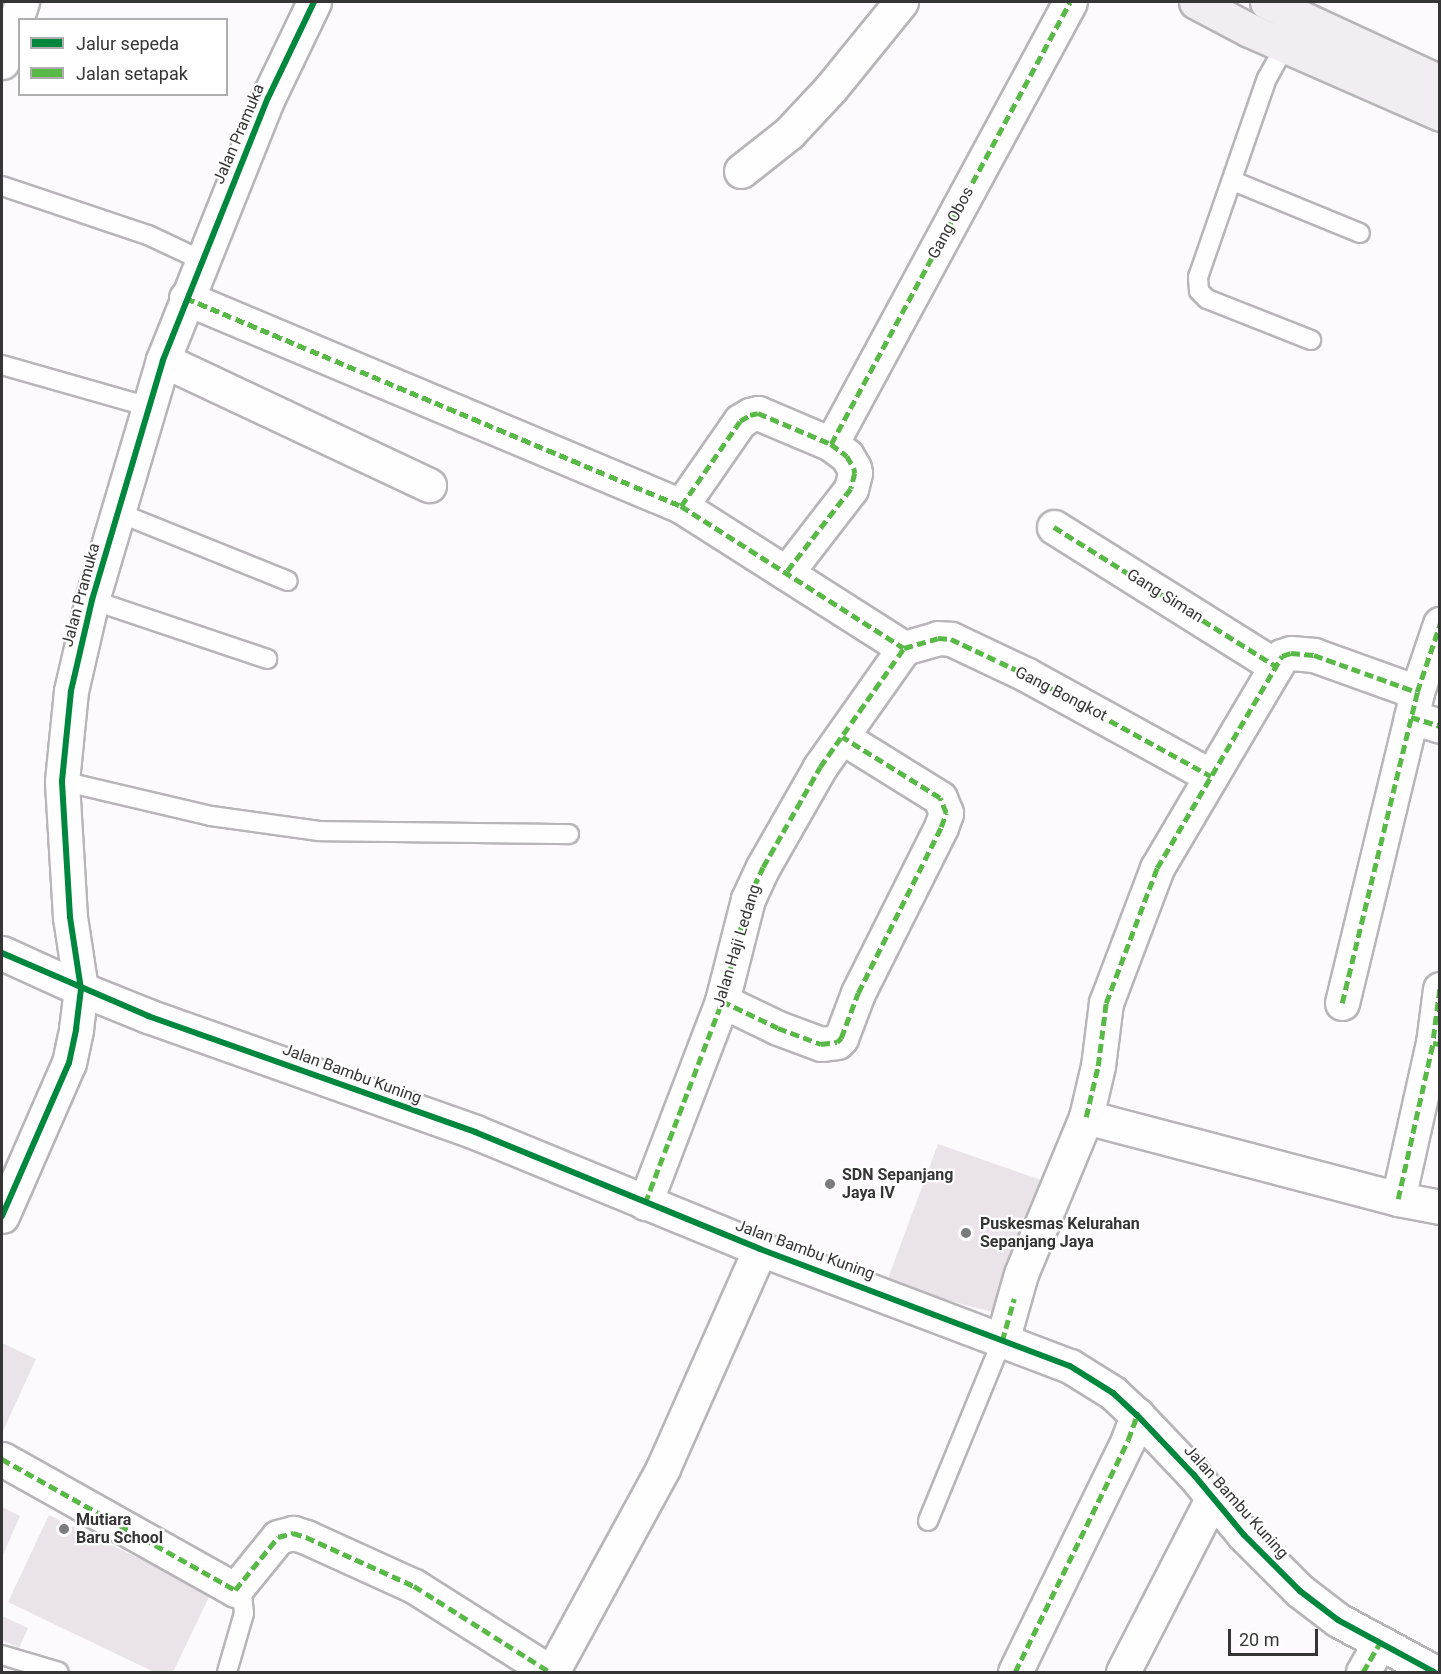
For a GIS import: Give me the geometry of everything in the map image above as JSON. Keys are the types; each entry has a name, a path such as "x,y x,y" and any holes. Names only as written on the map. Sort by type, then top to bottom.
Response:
{"main road":[{"path":"1196,2 1285,46 1440,114"},
{"path":"1267,2 1440,82"}],"street":[{"path":"2,62 22,2"},
{"name":"Jalan Pramuka","path":"2,1216 69,1063 81,988 70,917 62,781 71,691 92,600 163,360 186,298 268,98 314,2"},
{"path":"741,171 789,133 831,88 901,2"},
{"name":"Gang Obos","path":"831,444 1070,2"},
{"path":"186,298 681,506 904,648"},
{"path":"163,360 429,485"},
{"path":"681,506 740,421 750,415 758,413 831,444 847,456 854,468 851,489 786,573"},
{"name":"Gang Siman","path":"1054,527 1276,666"},
{"path":"1342,1003 1423,711 1440,624"},
{"name":"Gang Bongkot","path":"904,648 938,638 958,642 1109,718 1211,776"},
{"name":"Jalan Haji Ledang","path":"645,1203 722,1001 748,899 820,767 904,648"},
{"path":"1002,1341 1022,1274 1086,1117 1110,993 1157,868 1282,656 1292,653 1314,655 1423,711"},
{"path":"722,1001 778,1028 821,1044 837,1042 841,1038 858,993 941,827 946,813 940,798 842,737"},
{"name":"Jalan Bambu Kuning","path":"2,953 148,1016 475,1132 760,1249 1070,1366 1113,1394 1137,1416 1213,1497 1244,1535 1300,1591 1338,1620 1434,1672"},
{"path":"1398,1199 1436,1043 1440,989"},
{"path":"1086,1117 1440,1208"},
{"path":"2,1459 235,1590 278,1537 293,1533 414,1586 551,1672 663,1468 760,1249"},
{"path":"1015,1672 1128,1440 1137,1416"},
{"path":"1123,1672 1213,1497"},
{"path":"1363,1672 1380,1644"}],"lane":[{"path":"1285,46 1267,78 1198,278 1199,291 1207,299 1311,340"},
{"path":"1233,181 1360,233"},
{"path":"2,186 148,235 201,260"},
{"path":"2,364 149,407"},
{"path":"117,512 288,581"},
{"path":"92,600 267,658"},
{"path":"62,781 211,816 319,831 569,834"},
{"path":"928,1521 1002,1341"},
{"path":"227,1672 244,1613 242,1594 235,1590"},
{"path":"2,1655 59,1672"}],"building":[{"name":"Puskesmas Kelurahan Sepanjang Jaya","path":"938,1144 1047,1182 996,1313 886,1284"},
{"path":"2,1343 36,1359 2,1433"},
{"path":"2,1507 20,1516 2,1557"},
{"path":"49,1515 211,1593 173,1672 154,1672 8,1602"},
{"path":"2,1616 28,1628 19,1648 2,1640"}],"marked path":[{"path":"831,444 1070,2"},
{"path":"186,298 681,506 904,648"},
{"path":"681,506 740,421 750,415 758,413 831,444 847,456 854,468 851,489 786,573"},
{"path":"1054,527 1276,666"},
{"path":"1342,1003 1417,692 1440,624"},
{"path":"904,648 938,638 951,639 1027,675 1211,776"},
{"path":"645,1203 722,1001 748,899 763,867 820,767 904,648"},
{"path":"1086,1117 1098,1066 1106,1003 1157,868 1282,656 1291,653 1314,655 1417,692"},
{"path":"1411,717 1440,726"},
{"path":"722,1001 778,1028 821,1044 837,1042 841,1038 858,993 941,827 946,813 940,798 842,737"},
{"path":"1440,989 1433,1043 1440,1044"},
{"path":"1398,1199 1433,1043"},
{"path":"1002,1341 1014,1299"},
{"path":"1015,1672 1128,1440 1137,1415"},
{"path":"2,1459 235,1590 278,1537 293,1533 414,1586 550,1672"},
{"path":"1363,1672 1380,1643"}],"cycle path":[{"path":"2,1216 69,1063 76,1029 81,989 70,917 62,781 71,691 92,600 163,360 268,98 314,2"},
{"path":"2,953 148,1016 475,1132 760,1249 1070,1366 1113,1393 1137,1415 1194,1475 1244,1535 1300,1591 1338,1620 1434,1672"}],"place":[{"name":"SDN Sepanjang Jaya IV","path":"830,1184"},
{"name":"Puskesmas Kelurahan Sepanjang Jaya","path":"966,1233"},
{"name":"Mutiara Baru School","path":"64,1529"}]}
